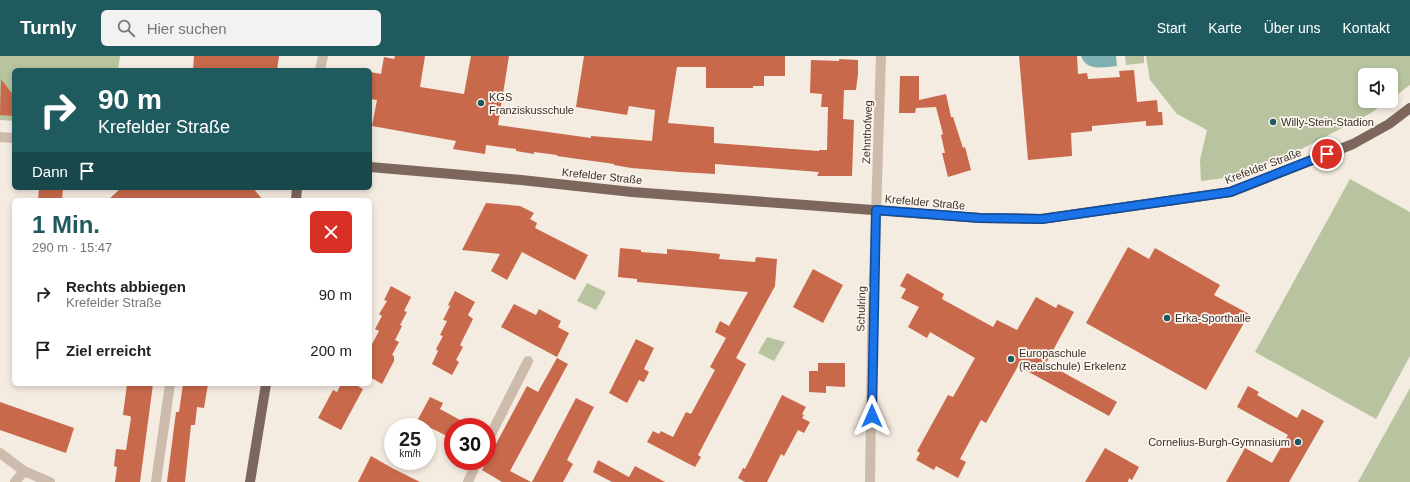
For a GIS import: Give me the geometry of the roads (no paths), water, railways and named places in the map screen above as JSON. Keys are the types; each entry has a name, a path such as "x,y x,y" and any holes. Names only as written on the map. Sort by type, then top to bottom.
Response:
{"main road":[{"name":"Krefelder Straße","path":"372,167 521,180 632,192 980,218 1042,219 1230,192 1353,144 1389,124 1410,108"},
{"path":"250,482 266,386"}],"street":[{"path":"320,68 323,56"},
{"name":"Zehnthofweg","path":"876,210 880,56"},
{"path":"0,137 12,138"},
{"name":"Schulring","path":"870,482 876,210"},
{"path":"496,424 528,361"},
{"path":"156,482 170,386"},
{"path":"0,453 24,470 50,482"},
{"path":"16,482 24,470"},
{"path":"468,482 474,470"}],"water":[{"path":"1081,56 1116,56 1117,66 1091,66 1084,61"}],"place":[{"name":"KGS Franziskusschule","path":"481,103"},
{"name":"Willy-Stein-Stadion","path":"1273,122"},
{"name":"Erka-Sporthalle","path":"1167,318"},
{"name":"Europaschule (Realschule) Erkelenz","path":"1011,359"},
{"name":"Cornelius-Burgh-Gymnasium","path":"1298,442"}]}
